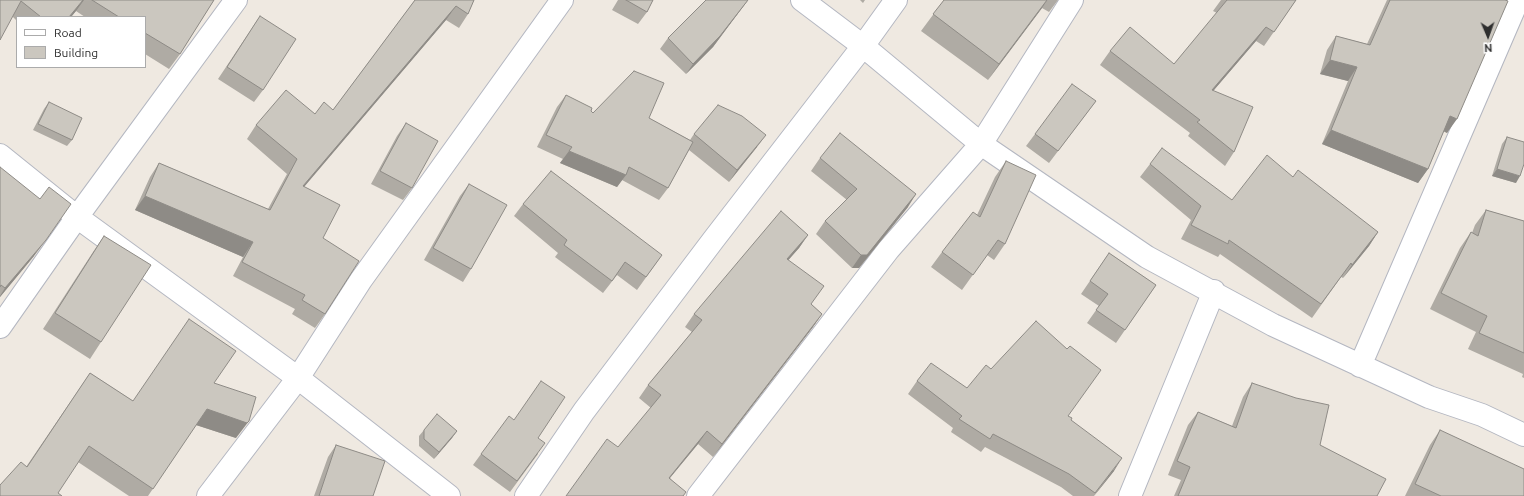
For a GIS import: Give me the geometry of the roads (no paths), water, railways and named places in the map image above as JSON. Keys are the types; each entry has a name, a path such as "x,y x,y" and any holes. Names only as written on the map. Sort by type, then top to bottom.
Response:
{"street":[{"path":"0,327 77,217 236,0"},
{"path":"208,496 298,378 361,280 562,0"},
{"path":"802,0 863,46 981,144 1147,257 1274,325 1360,366 1429,397 1482,415 1524,435"},
{"path":"526,496 584,411 863,46 896,0"},
{"path":"698,496 889,249 981,144 1072,0"},
{"path":"1360,366 1518,0"},
{"path":"0,155 77,217 298,378 449,496"},
{"path":"1130,496 1214,292"}]}
